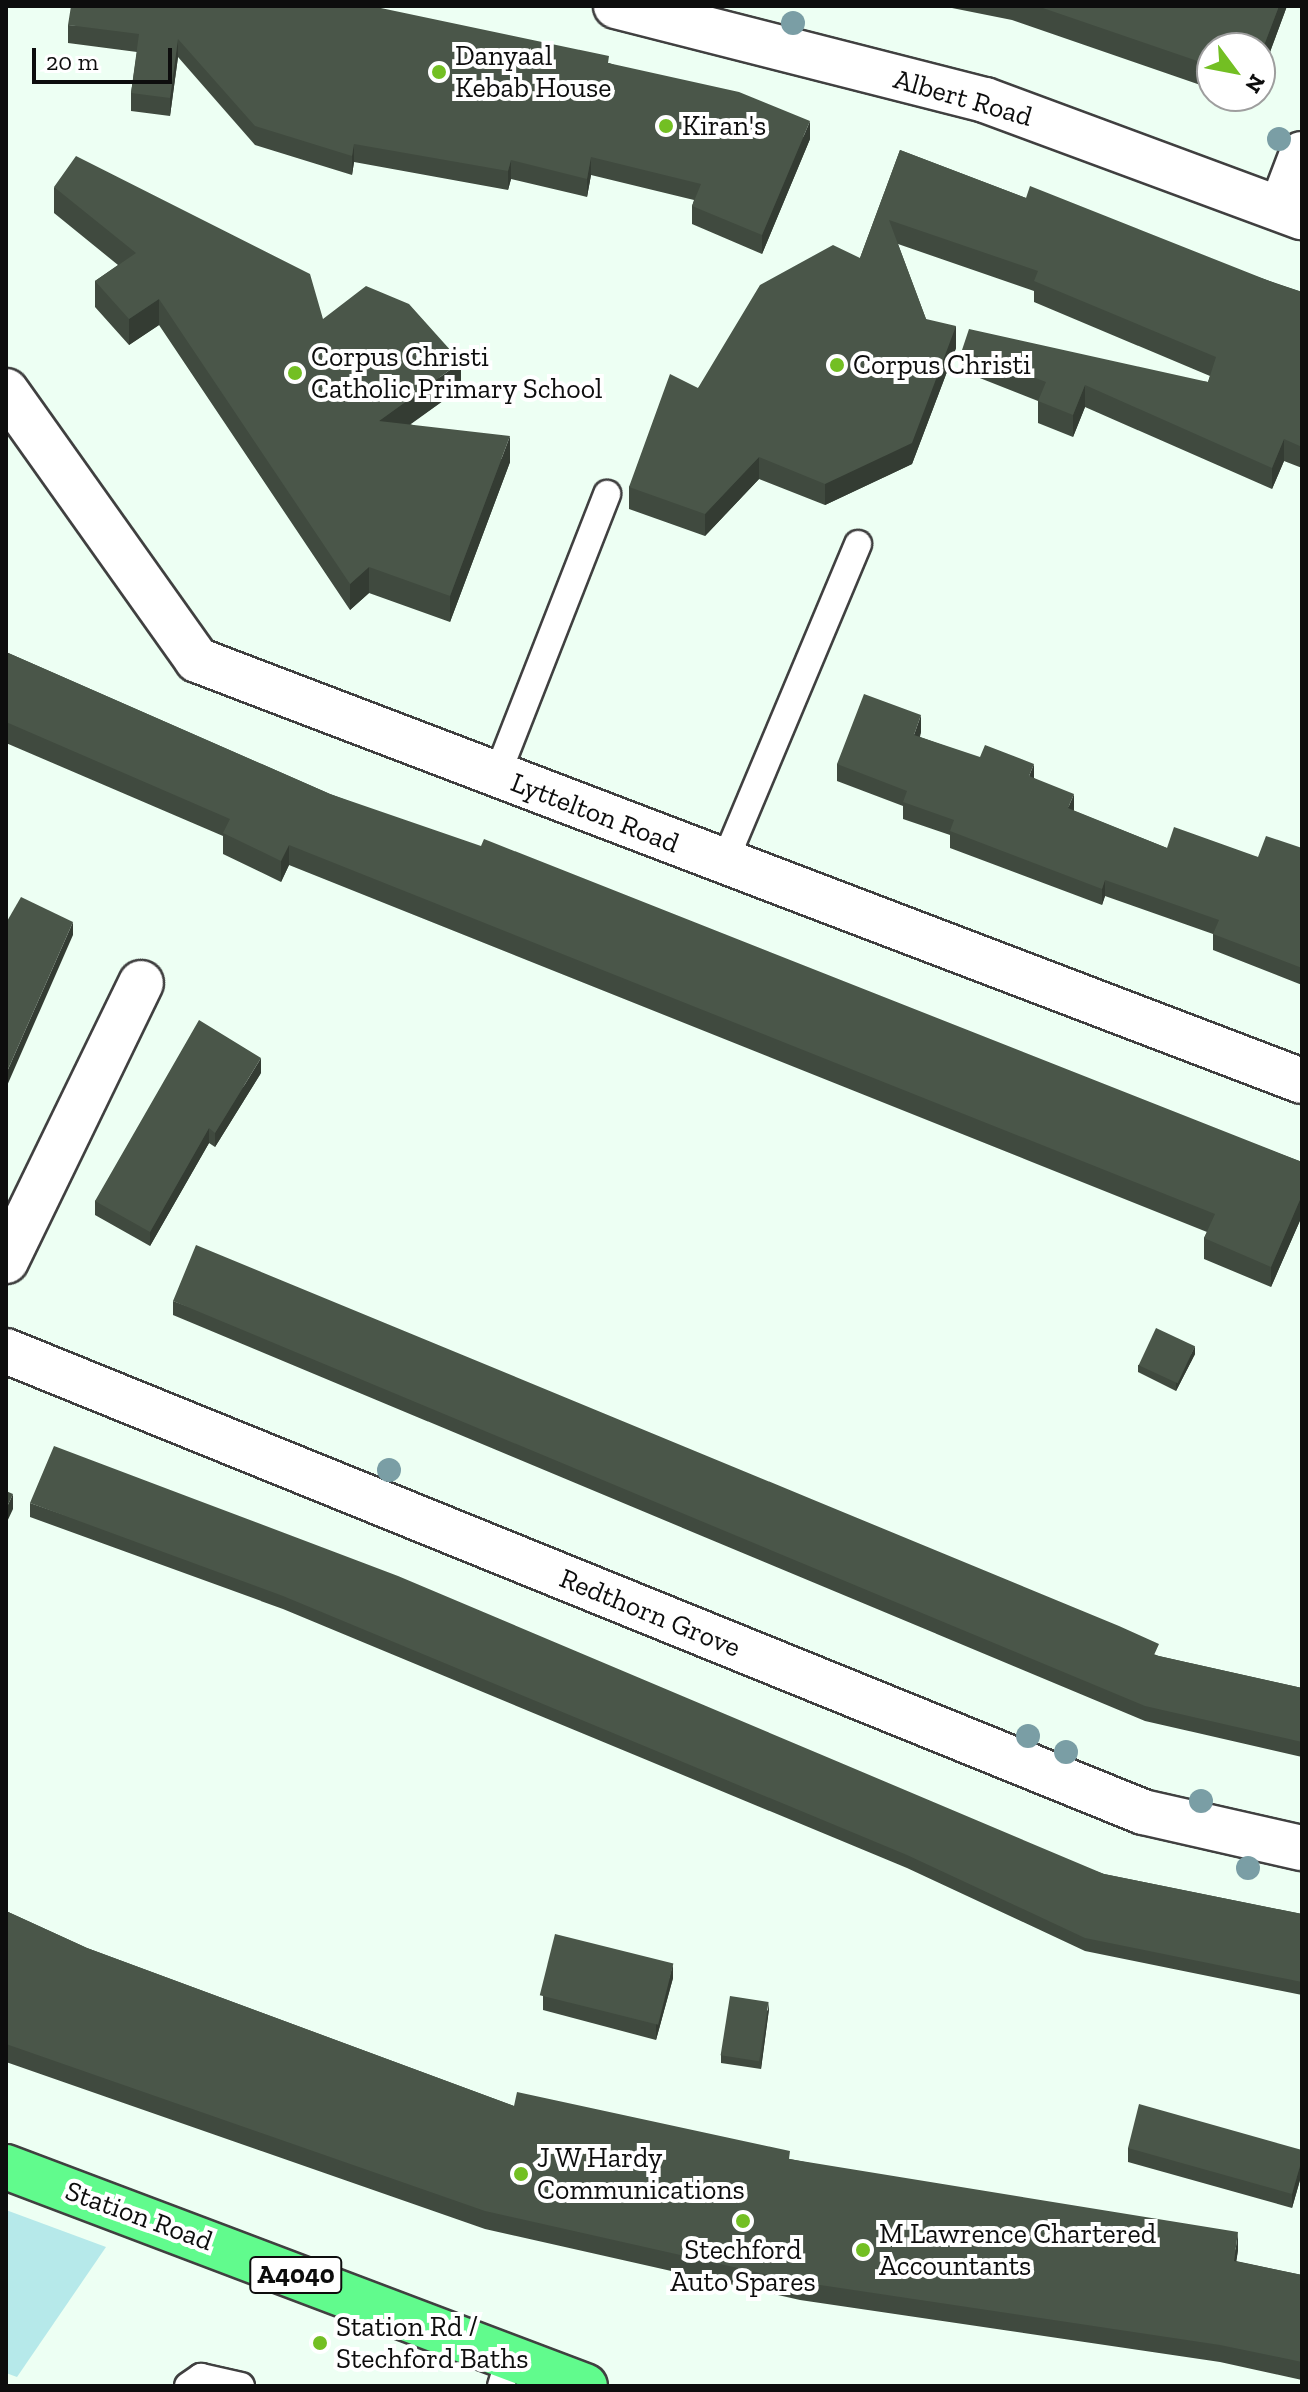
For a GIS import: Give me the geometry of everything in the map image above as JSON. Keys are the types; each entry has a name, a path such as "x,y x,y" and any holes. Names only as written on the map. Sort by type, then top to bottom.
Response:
{"main road":[{"name":"Station Road","path":"6,2167 506,2371 585,2386"}],"street":[{"name":"Albert Road","path":"616,6 985,100 1292,213"},
{"path":"1292,213 1302,154"},
{"name":"Lyttelton Road","path":"6,391 197,660 1302,1081"},
{"path":"6,1261 141,983"},
{"name":"Redthorn Grove","path":"6,1351 1116,1802 1302,1848"}],"lane":[{"path":"497,775 607,494"},
{"path":"724,863 858,544"},
{"path":"188,2386 201,2377 241,2386"}],"shaded area":[{"path":"6,2210 106,2247 17,2377 6,2373"}],"building":[{"path":"71,6 376,7 609,56 608,63 739,92 810,121 762,235 692,206 701,184 591,157 587,179 511,160 508,171 354,144 352,156 255,126 178,39 170,98 131,93 139,34 68,25"},
{"path":"1037,6 1279,6 1269,32 1196,32 1196,61"},
{"path":"900,150 1026,198 1030,186 1302,292 1302,447 1284,439 1272,468 1085,385 1073,415 1038,401 1046,382 962,350 969,329 1208,382 1216,357 1034,281 1038,271 889,220 926,319 956,326 912,443 825,484 759,457 705,514 629,487 670,374 698,388 760,285 833,245 860,258"},
{"path":"76,156 310,274 323,319 366,286 409,304 461,362 379,421 510,436 450,596 369,567 350,584 159,299 129,319 95,281 136,253 54,187"},
{"path":"6,652 330,794 481,846 484,839 1302,1162 1302,1195 1271,1267 1204,1238 1215,1214 289,845 281,861 223,833 230,819 6,722"},
{"path":"864,694 921,715 914,735 980,757 985,745 1034,764 1029,776 1074,794 1068,808 1167,848 1174,827 1258,857 1266,836 1302,848 1302,968 1213,934 1219,920 1105,880 1102,889 950,831 954,820 903,802 907,791 837,764"},
{"path":"21,897 73,922 6,1074 6,923"},
{"path":"199,1020 261,1058 215,1133 209,1128 150,1232 95,1201"},
{"path":"196,1245 1119,1626 1159,1644 1154,1655 1302,1688 1302,1742 1145,1706 173,1301"},
{"path":"1156,1328 1195,1346 1178,1383 1139,1365"},
{"path":"54,1446 398,1576 1104,1874 1302,1914 1302,1982 1085,1938 907,1855 283,1596 30,1503"},
{"path":"6,1491 13,1494 6,1509"},
{"path":"6,1911 87,1948 514,2106 517,2092 790,2151 789,2159 1238,2232 1234,2261 1302,2275 1302,2362 1220,2345 800,2282 485,2211 6,2044"},
{"path":"555,1934 673,1964 658,2025 540,1995"},
{"path":"730,1996 769,2002 759,2061 721,2055"},
{"path":"1139,2104 1302,2150 1292,2194 1128,2148"}],"place":[{"name":"Danyaal Kebab House","path":"439,72"},
{"name":"Kiran's","path":"666,126"},
{"name":"Corpus Christi","path":"837,365"},
{"name":"Corpus Christi Catholic Primary School","path":"295,373"},
{"name":"J W Hardy Communications","path":"521,2174"},
{"name":"Stechford Auto Spares","path":"743,2221"},
{"name":"M Lawrence Chartered Accountants","path":"863,2250"},
{"name":"Station Rd / Stechford Baths","path":"320,2343"}]}
